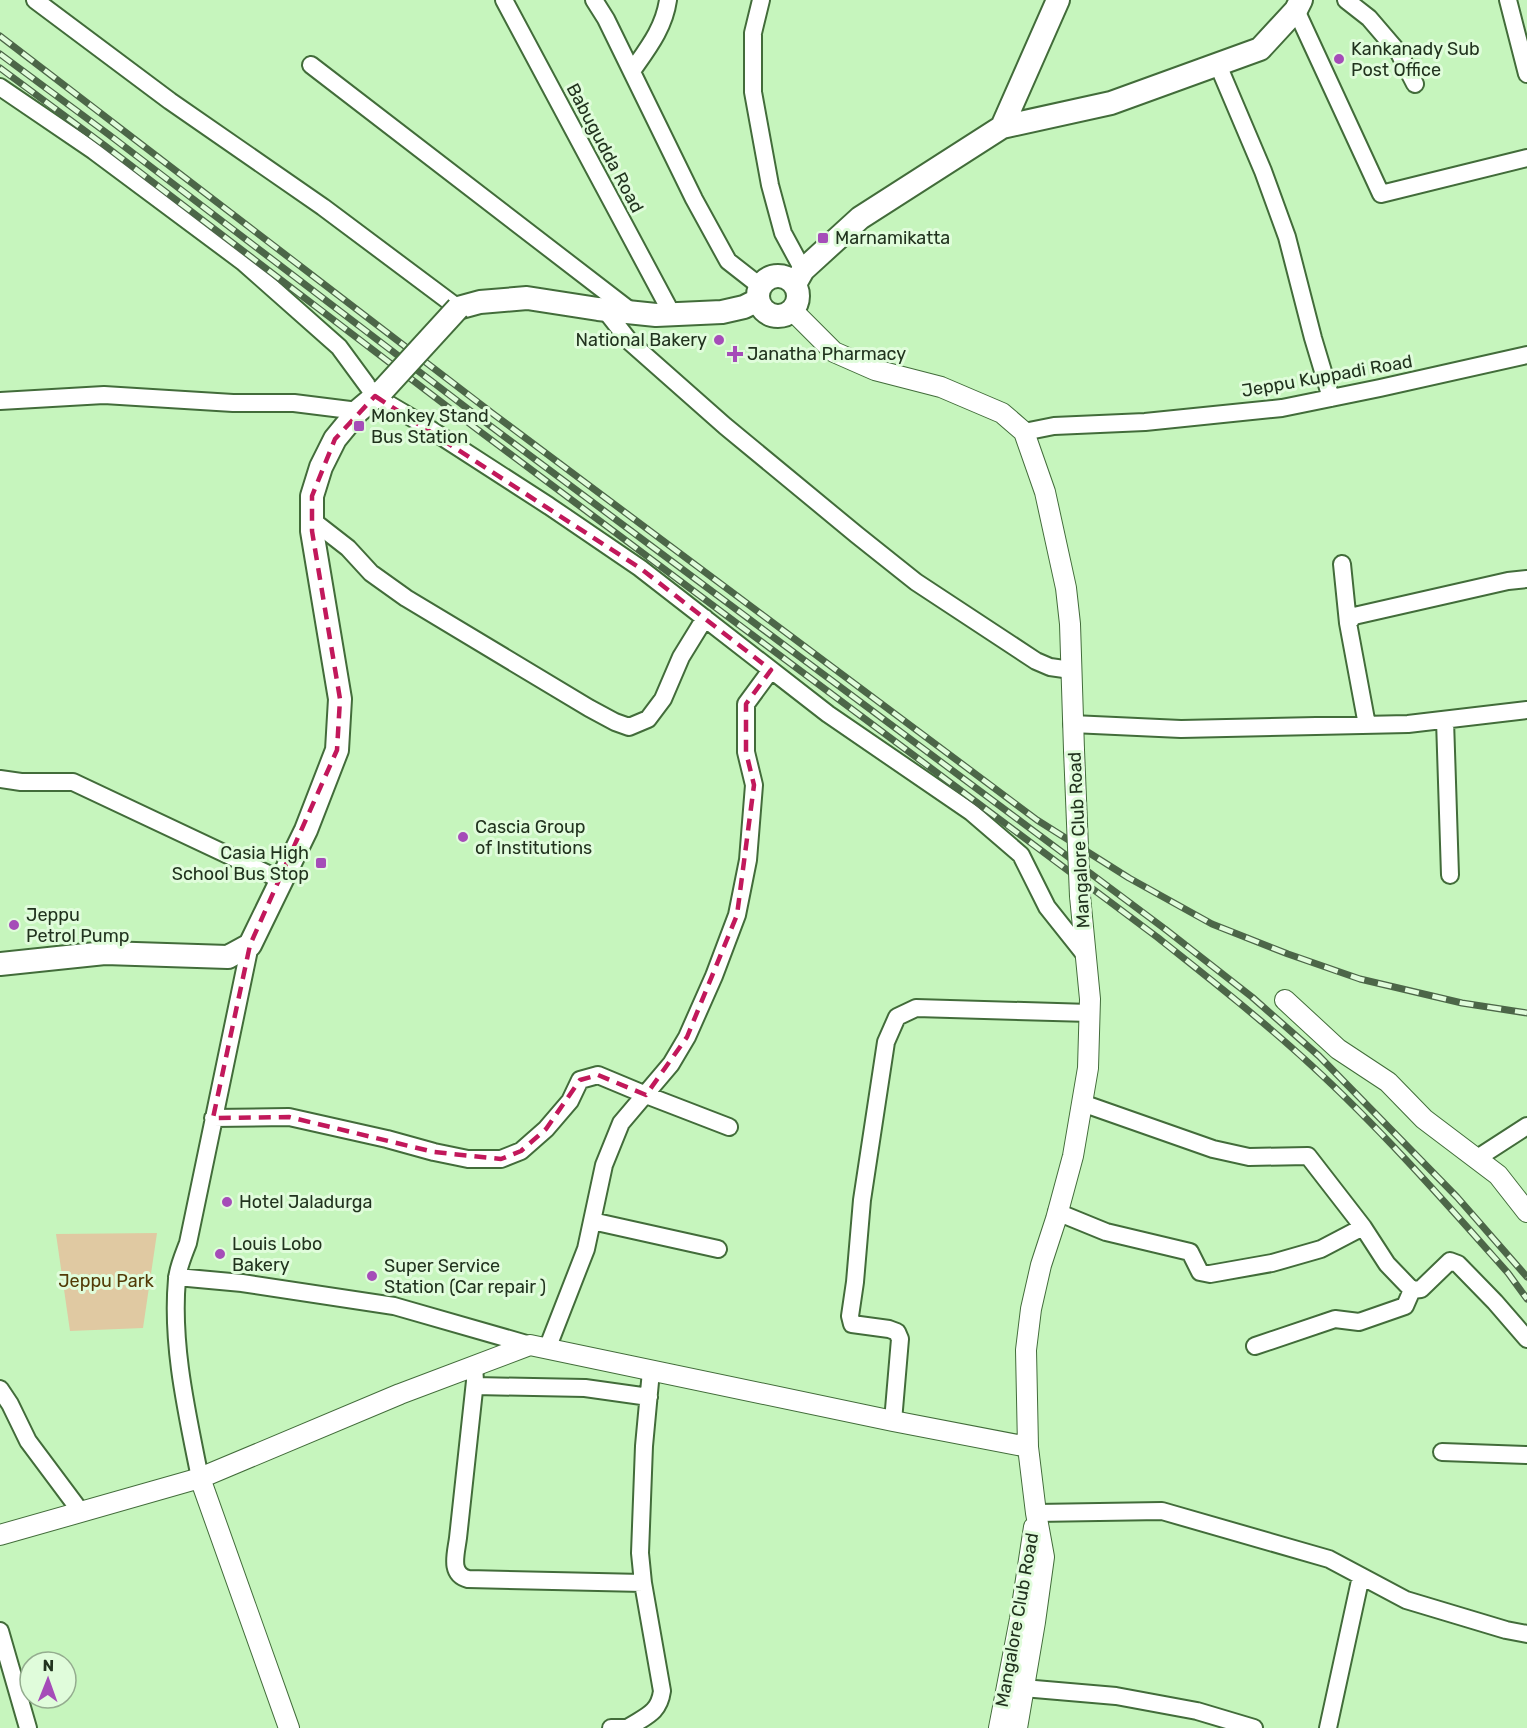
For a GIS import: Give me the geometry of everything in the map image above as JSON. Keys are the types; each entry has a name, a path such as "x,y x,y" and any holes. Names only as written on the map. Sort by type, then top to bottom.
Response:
{"main road":[{"path":"1002,127 1058,0"},
{"path":"0,964 105,953 228,957 250,945 306,830 337,750 340,699 312,531 312,496 321,467 335,439 358,411 379,393 458,308 480,302 526,298 605,310 672,314 722,312 744,307 759,293 764,281 772,276 790,279 799,277 860,218 1002,127 1111,103 1260,49 1299,5"},
{"path":"759,293 760,307 770,315 784,316 793,311 799,298 799,277"}],"street":[{"path":"35,0 170,101 323,207 458,308"},
{"name":"Babugudda Road","path":"504,0 672,314"},
{"path":"594,0 632,71 694,199 728,261 759,293"},
{"path":"632,71 656,36 666,16 668,0"},
{"path":"761,0 753,33 753,92 770,185 783,233 799,277"},
{"path":"1346,0 1369,18 1399,53 1415,84"},
{"path":"1508,0 1527,74"},
{"path":"1299,5 1381,194 1527,158"},
{"path":"1218,64 1263,171 1287,237 1331,398"},
{"path":"311,66 633,312"},
{"path":"0,87 94,151 243,262 339,347 379,393 419,422 640,568 828,714 971,812 1021,855 1047,907 1086,956"},
{"path":"605,310 630,342 725,426 885,559 1036,661 1050,667 1071,670"},
{"path":"793,311 834,352 875,370 941,387 1002,413 1024,432"},
{"name":"Jeppu Kuppadi Road","path":"1024,432 1054,426 1145,422 1282,408 1527,355"},
{"path":"0,401 104,395 233,403 294,403 358,411"},
{"name":"Mangalore Club Road","path":"1017,1728 1044,1557 1028,1447 1026,1350 1031,1309 1041,1265 1073,1156 1088,1068 1090,1013 1080,896 1070,624 1066,588 1045,492 1024,432"},
{"path":"312,520 348,548 371,573 406,598 589,708 629,727 648,719 663,699 681,657 705,618"},
{"path":"1342,564 1348,623 1367,725"},
{"path":"1348,623 1354,616 1508,581 1527,579"},
{"path":"0,1535 200,1478 400,1394 474,1376 539,1347 586,1249 604,1165 621,1122 671,1064 687,1037 714,976 737,915 748,860 754,784 746,752 746,704 771,670"},
{"path":"1072,724 1181,729 1408,724 1527,710"},
{"path":"1445,720 1450,874"},
{"path":"0,779 21,782 73,782 281,880"},
{"path":"250,945 188,1243 177,1277 176,1335 186,1410 200,1478 289,1728"},
{"path":"1285,1000 1338,1049 1388,1082 1424,1119 1498,1175 1527,1212"},
{"path":"893,1421 900,1339 897,1332 889,1329 852,1324 850,1316 862,1200 886,1042 897,1017 916,1008 1090,1013"},
{"path":"213,1118 289,1117 446,1154 468,1158 501,1159 521,1151 546,1129 570,1101 580,1080 598,1075 729,1127"},
{"path":"1082,1103 1213,1149 1249,1157 1308,1156 1363,1227 1387,1264 1412,1290"},
{"path":"1476,1159 1527,1126"},
{"path":"1057,1212 1106,1232 1190,1252 1200,1272 1210,1274 1272,1263 1321,1249 1363,1227"},
{"path":"592,1221 718,1249"},
{"path":"1412,1290 1421,1289 1450,1261 1458,1264 1527,1339"},
{"path":"177,1277 242,1283 394,1306 539,1347 1028,1447"},
{"path":"1255,1346 1335,1319 1359,1322 1405,1306 1412,1290"},
{"path":"611,1728 629,1727 656,1709 662,1691 640,1553 644,1446 651,1371"},
{"path":"474,1376 513,1385 585,1388 649,1397"},
{"path":"474,1376 455,1564 460,1576 468,1579 643,1583"},
{"path":"0,1389 28,1441 81,1512"},
{"path":"1442,1452 1527,1455"},
{"path":"1036,1513 1162,1511 1329,1559 1406,1600 1506,1630 1527,1634"},
{"name":"Mangalore Club Road","path":"999,1728 1020,1619 1036,1513"},
{"path":"1329,1728 1361,1576"},
{"path":"0,1631 28,1728"},
{"path":"1023,1688 1116,1696 1197,1711 1254,1728"}],"highlighted area":[{"path":"375,396 640,568 771,670 746,704 746,752 754,785 737,915 687,1037 646,1095 598,1075 580,1080 546,1129 521,1151 501,1159 434,1152 289,1117 213,1118 250,945 337,750 340,699 312,531 312,496 335,439"}],"green space":[{"name":"Jeppu Park","path":"157,1233 143,1328 70,1331 56,1234"}],"railway":[{"path":"0,36 492,413 1037,820 1129,878 1212,924 1288,954 1360,979 1462,1003 1527,1013"},
{"path":"0,54 485,422 1165,929 1252,997 1319,1056 1457,1197 1527,1277"},
{"path":"0,68 478,430 1157,937 1216,984 1292,1048 1363,1115 1461,1220 1508,1273 1527,1299"}],"place":[{"name":"Kankanady Sub Post Office","path":"1339,59"},
{"name":"Marnamikatta","path":"823,238"},
{"name":"National Bakery","path":"719,340"},
{"name":"Janatha Pharmacy","path":"735,354"},
{"name":"Monkey Stand Bus Station","path":"359,426"},
{"name":"Cascia Group of Institutions","path":"463,837"},
{"name":"Casia High School Bus Stop","path":"321,863"},
{"name":"Jeppu Petrol Pump","path":"14,925"},
{"name":"Hotel Jaladurga","path":"227,1202"},
{"name":"Louis Lobo Bakery","path":"220,1254"},
{"name":"Super Service Station (Car repair )","path":"372,1276"}]}
